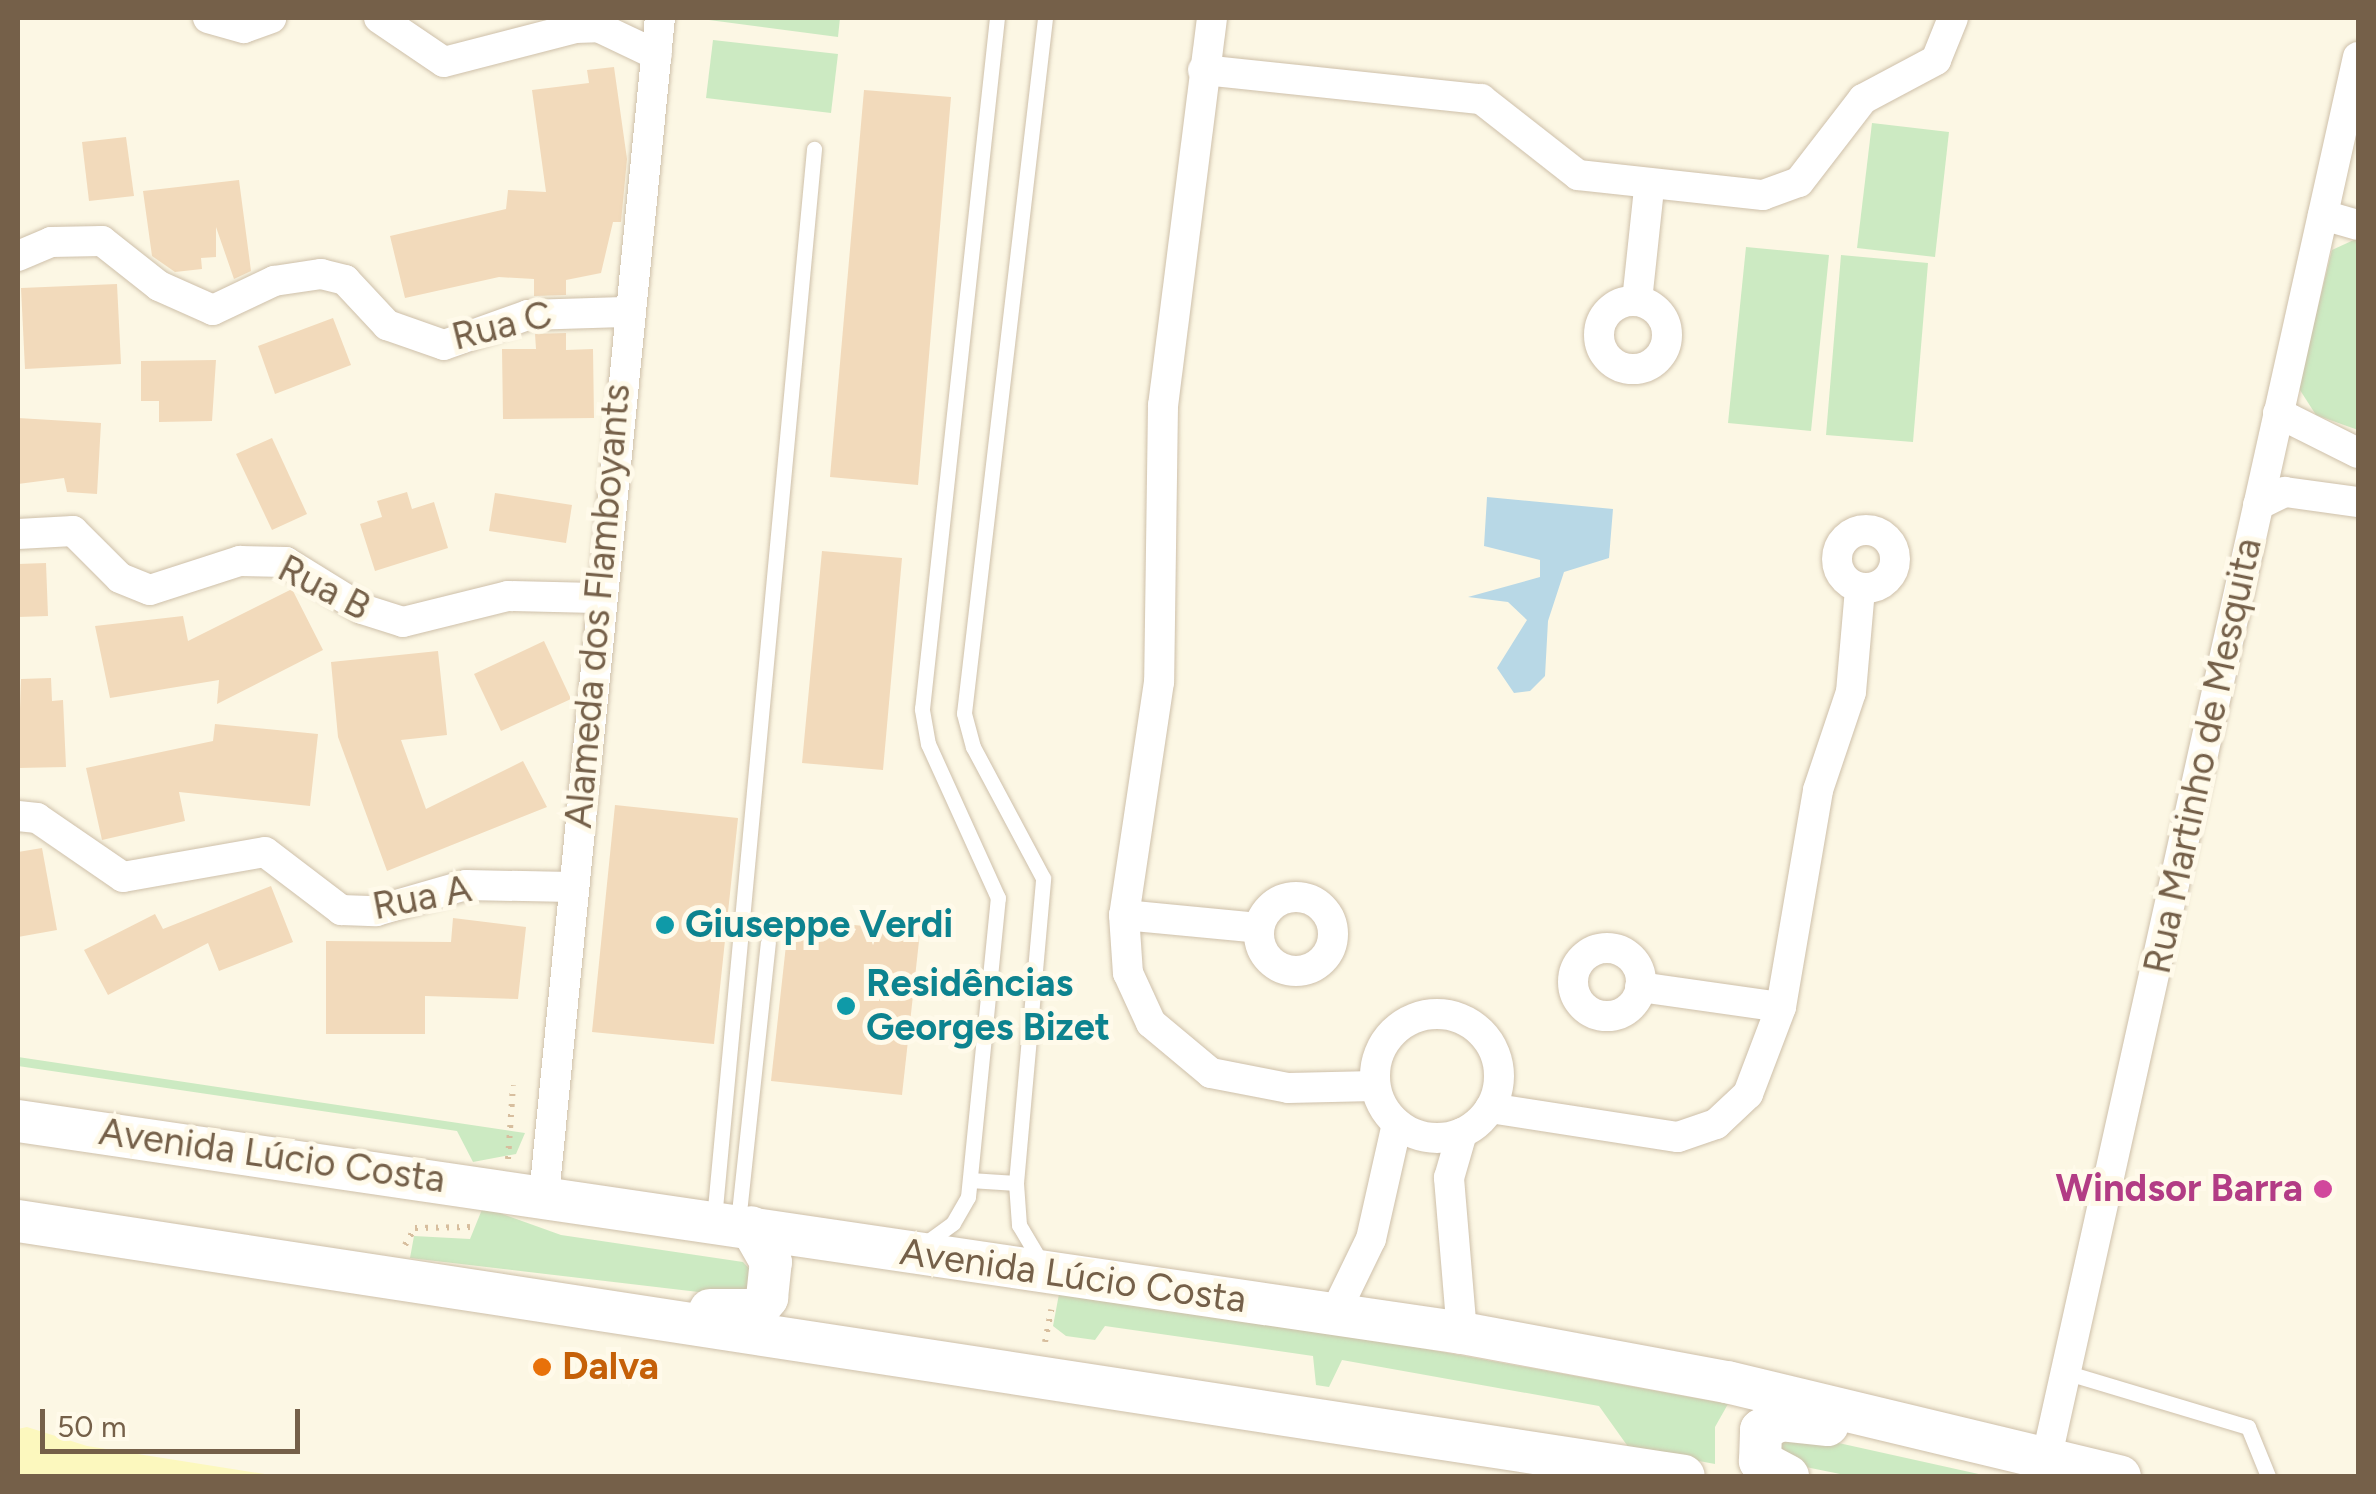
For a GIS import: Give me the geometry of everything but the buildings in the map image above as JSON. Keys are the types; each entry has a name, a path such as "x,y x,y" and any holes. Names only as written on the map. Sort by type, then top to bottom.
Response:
{"main road":[{"name":"Avenida Lúcio Costa","path":"18,1120 1462,1333 1978,1438 2120,1476"},
{"path":"18,1222 1684,1476"},
{"path":"605,1309 757,1310 774,1282 734,1225"},
{"path":"1788,1476 1756,1451 1761,1430 1781,1420 1978,1438"}],"street":[{"path":"208,18 244,28 271,18"},
{"path":"379,18 444,62 487,57 545,30 598,27 657,55"},
{"name":"Alameda dos Flamboyants","path":"508,1190 572,886 624,312 660,18"},
{"path":"1212,18 1163,405 1159,682 1124,915 1128,973 1151,1023 1180,1054 1249,1084 1376,1086"},
{"path":"1203,70 1481,99 1565,168 1648,188 1764,195 1799,182 1863,99 1936,60 1953,18"},
{"name":"Rua Martinho de Mesquita","path":"2047,1456 2358,57"},
{"path":"1637,301 1648,188"},
{"path":"2322,216 2358,225"},
{"name":"Rua C","path":"18,256 51,242 102,241 175,296 212,310 274,281 321,274 345,280 388,325 444,344 528,315 624,312"},
{"path":"2278,413 2327,445 2358,454"},
{"path":"2319,492 2313,464 2327,445"},
{"path":"2258,505 2319,492 2358,502"},
{"name":"Rua B","path":"18,534 73,531 120,578 150,590 240,561 286,562 362,609 403,622 508,596 596,598"},
{"path":"1490,1108 1678,1137 1716,1124 1748,1094 1781,1007 1818,790 1851,692 1860,589"},
{"name":"Rua A","path":"18,816 37,818 123,878 265,852 341,910 376,911 466,886 572,886"},
{"path":"1124,915 1258,928"},
{"path":"1640,986 1781,1007"},
{"path":"1462,1133 1428,1138 1397,1124 1376,1086 1376,1064 1398,1028 1417,1018 1460,1019 1495,1057 1490,1108 1462,1133 1449,1178 1462,1333"},
{"path":"1335,1313 1371,1239 1397,1124"}],"lane":[{"path":"912,1253 963,1212 970,1180 998,898 928,744 922,709 997,18"},
{"path":"1044,18 964,713 972,747 1030,840 1043,902 1016,1184 1019,1225 1050,1274"},
{"path":"734,1225 814,149"},
{"path":"734,1225 768,944"},
{"path":"970,1180 1016,1184"},
{"path":"2068,1373 2248,1428 2268,1476"}],"path":[{"path":"400,1281 406,1234 466,1234 508,1190 513,1085"}],"green space":[{"path":"694,18 840,18 838,37"},
{"path":"713,40 838,54 831,113 706,98"},
{"path":"1872,123 1949,132 1935,257 1857,248"},
{"path":"2358,238 2358,430 2316,415 2298,387 2332,250"},
{"path":"1746,247 1829,255 1811,431 1728,423"},
{"path":"1841,255 1928,263 1913,442 1826,435"},
{"path":"18,1057 525,1133 516,1154 473,1162 457,1131 18,1066"},
{"path":"483,1207 561,1235 743,1262 756,1276 741,1297 410,1258 414,1236 470,1239"},
{"path":"1059,1294 1377,1340 1728,1404 1715,1427 1715,1464 1629,1448 1599,1406 1342,1360 1329,1387 1316,1385 1313,1356 1105,1326 1095,1340 1066,1336 1053,1326"},
{"path":"1798,1434 1983,1475 2041,1476 1850,1476 1781,1462 1778,1438"}],"sand":[{"path":"27,1427 87,1446 277,1476 18,1476 18,1429"}],"water":[{"path":"1487,497 1613,509 1609,558 1564,572 1548,621 1545,676 1530,691 1514,693 1497,668 1527,620 1508,602 1468,597 1540,577 1540,560 1484,546"}],"place":[{"name":"Giuseppe Verdi","path":"665,925"},
{"name":"Residências Georges Bizet","path":"846,1006"},
{"name":"Windsor Barra","path":"2323,1189"},
{"name":"Dalva","path":"542,1367"}]}
